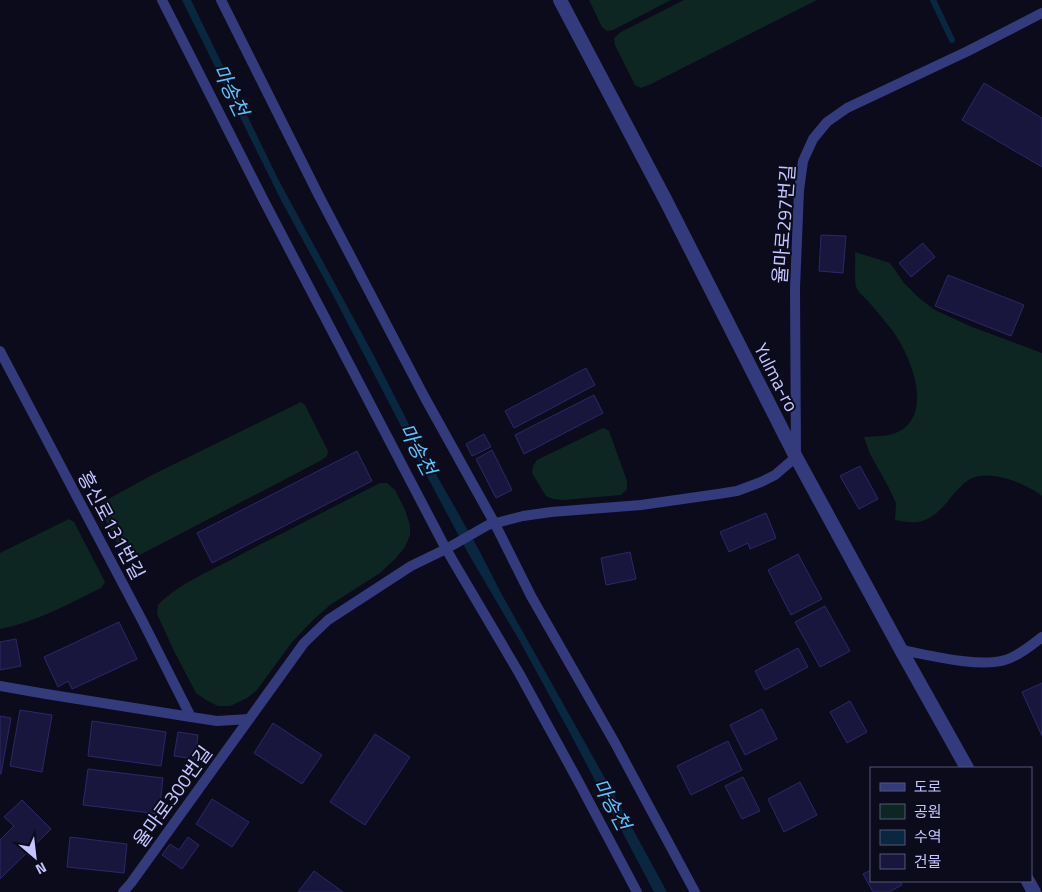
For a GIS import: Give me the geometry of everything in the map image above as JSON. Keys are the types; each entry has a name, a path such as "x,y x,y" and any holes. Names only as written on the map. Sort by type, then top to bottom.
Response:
{"street":[{"name":"Yulma-ro","path":"560,0 665,199 796,457 966,767"}],"lane":[{"path":"162,0 263,199 446,549 519,673 637,892"},
{"path":"222,0 323,203 491,525 611,735 695,892"},
{"name":"율마로297번길","path":"796,457 796,288 799,190 803,161 813,139 827,122 847,108 968,51 1042,13"},
{"name":"흥신로131번길","path":"0,351 143,622 191,718"},
{"name":"율마로300번길","path":"123,892 304,643 328,620 410,566 491,525 523,516 551,512 641,505 737,491 774,475 796,457"},
{"path":"901,650 947,659 983,662 1006,660 1030,647 1042,637"},
{"path":"0,686 191,718 217,721 249,719"}],"green space":[{"path":"589,0 671,0 613,30 607,31 602,27"},
{"path":"684,0 817,0 651,84 641,88 635,85 615,45 614,38 621,32"},
{"path":"855,252 890,263 904,283 935,310 972,327 1042,353 1042,496 1026,486 1006,478 995,476 975,477 967,481 931,517 918,522 895,520 896,503 870,454 864,437 894,434 909,423 915,411 917,398 916,383 912,368 899,340 857,288"},
{"path":"301,402 305,405 328,451 327,456 132,559 125,557 100,510 101,503 152,475"},
{"path":"603,428 609,431 627,481 627,489 621,495 563,500 546,496 532,473 533,466 537,460"},
{"path":"380,483 387,483 395,490 410,525 410,535 405,547 396,558 380,573 330,605 313,620 292,642 257,690 247,698 230,706 218,706 196,693 157,614 158,605 166,597 197,577"},
{"path":"69,519 74,522 105,582 101,588 52,612 0,629 0,553"}],"water":[{"name":"마송천","path":"182,0 191,0 278,179 373,354 420,446 667,892 654,892 518,638 468,553 333,295 283,204"}],"building":[{"path":"984,83 1042,118 1042,167 962,120"},
{"path":"821,235 846,236 843,273 819,271"},
{"path":"923,243 935,257 911,277 899,263"},
{"path":"948,275 1024,305 1011,336 935,306"},
{"path":"586,368 595,385 514,428 505,411"},
{"path":"594,395 603,413 524,454 515,435"},
{"path":"484,434 491,447 472,456 466,444"},
{"path":"492,450 512,490 496,498 476,459"},
{"path":"357,451 372,481 212,563 197,533"},
{"path":"860,466 878,499 859,509 840,476"},
{"path":"766,513 776,538 750,549 748,543 729,552 720,532"},
{"path":"630,552 636,579 606,585 601,558"},
{"path":"798,554 822,599 791,615 768,570"},
{"path":"825,606 850,651 820,667 795,622"},
{"path":"119,622 137,659 72,689 68,681 58,687 44,657"},
{"path":"16,639 21,666 0,670 0,642"},
{"path":"798,648 808,667 765,690 755,671"},
{"path":"1042,683 1042,736 1022,692"},
{"path":"850,701 867,732 847,743 830,712"},
{"path":"762,709 777,739 745,755 730,725"},
{"path":"20,710 52,715 42,772 10,766"},
{"path":"0,716 11,718 1,774 0,774"},
{"path":"92,721 166,732 161,766 88,756"},
{"path":"273,723 322,755 302,784 254,753"},
{"path":"178,732 198,735 195,759 174,756"},
{"path":"375,734 410,757 365,825 330,802"},
{"path":"728,741 742,770 691,795 677,766"},
{"path":"88,769 163,778 159,814 83,805"},
{"path":"743,777 760,811 742,819 725,786"},
{"path":"800,782 817,815 784,832 768,799"},
{"path":"212,799 249,822 232,847 196,824"},
{"path":"22,800 51,829 0,879 0,840 14,826 4,817"},
{"path":"70,837 127,844 124,873 67,867"},
{"path":"188,837 199,845 182,869 162,855 170,844 179,850"},
{"path":"870,870 870,882 900,882 902,885 889,892 873,892 863,874"},
{"path":"314,871 343,892 298,892"}],"waterway":[{"path":"933,0 952,40"}]}
